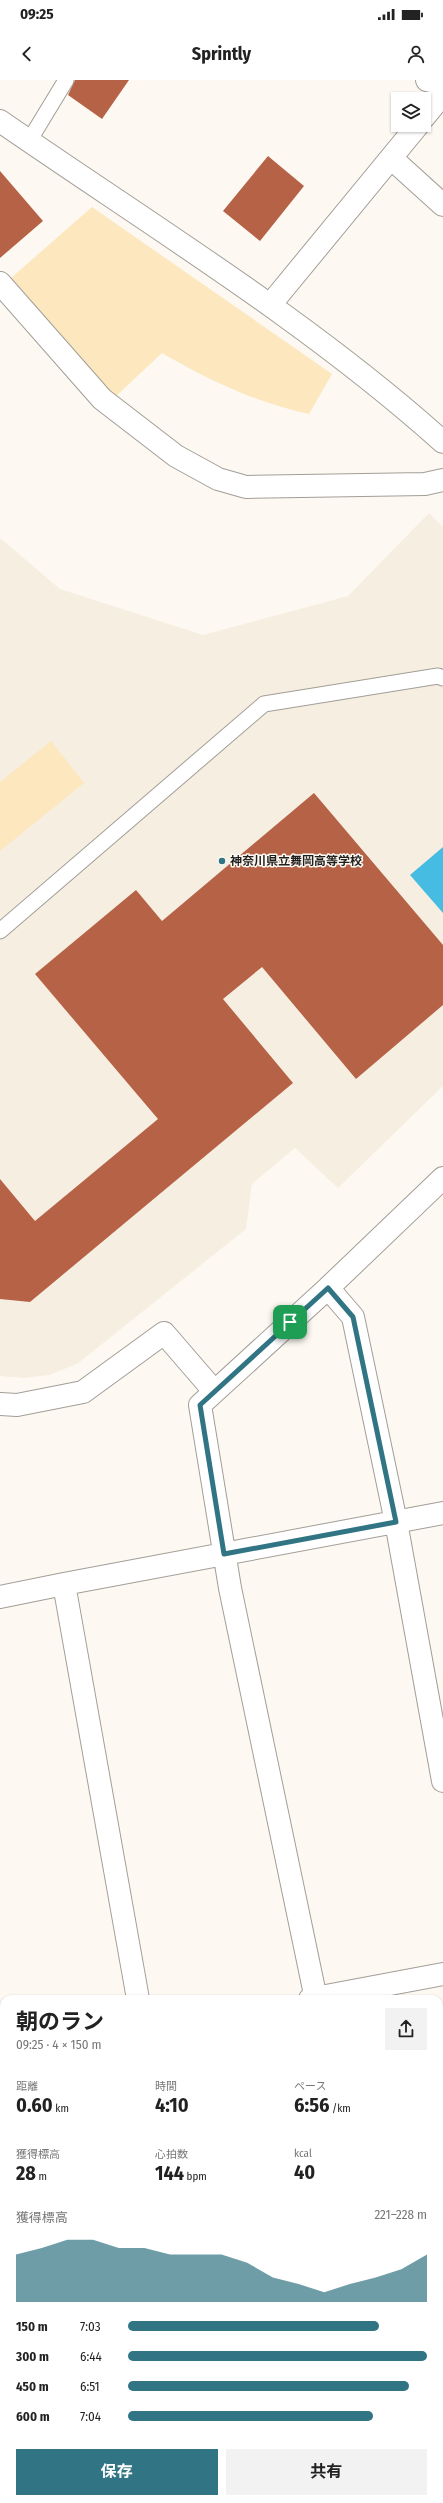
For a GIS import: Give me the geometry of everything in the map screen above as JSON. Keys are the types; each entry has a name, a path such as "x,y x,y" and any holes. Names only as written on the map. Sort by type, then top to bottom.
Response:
{"street":[{"path":"427,80 443,84"},
{"path":"431,109 443,94"},
{"path":"0,121 270,305 377,384 443,442"},
{"path":"270,305 412,132"},
{"path":"391,158 443,204"},
{"path":"0,283 102,399 176,456 218,479 246,487 425,484 443,480"},
{"path":"313,1995 224,1554 200,1405 328,1288 443,1178"},
{"path":"328,1288 353,1317 396,1522 443,1781"},
{"path":"0,1404 17,1405 83,1392 164,1334 214,1391"},
{"path":"0,1597 443,1513"},
{"path":"64,1584 137,1995"},
{"path":"335,1995 443,1974"}],"lane":[{"path":"29,141 66,80"},
{"path":"0,931 264,704 438,676 443,678"}],"shaded area":[{"path":"92,207 332,374 309,414 271,404 233,390 162,353 115,397 98,384 11,278"},
{"name":"神奈川県立舞岡高等学校","path":"429,513 443,527 443,1086 338,1188 295,1148 252,1184 246,1229 77,1364 49,1375 24,1378 0,1376 0,538 60,589 203,635 348,596"},
{"path":"51,741 84,783 0,851 0,782"}],"water":[{"path":"443,847 443,913 410,875"}],"building":[{"path":"75,80 129,80 102,119 68,95"},
{"path":"268,156 304,186 260,241 223,211"},
{"path":"0,171 43,221 0,258"},
{"path":"314,793 443,945 443,1005 356,1079 262,967 223,999 293,1083 30,1302 0,1299 0,1179 35,1221 158,1119 35,974 136,890 162,921"}],"place":[{"name":"神奈川県立舞岡高等学校","path":"222,861"}],"route":[{"path":"328,1288 353,1317 396,1522 224,1554 200,1405 290,1322 328,1288"}]}
